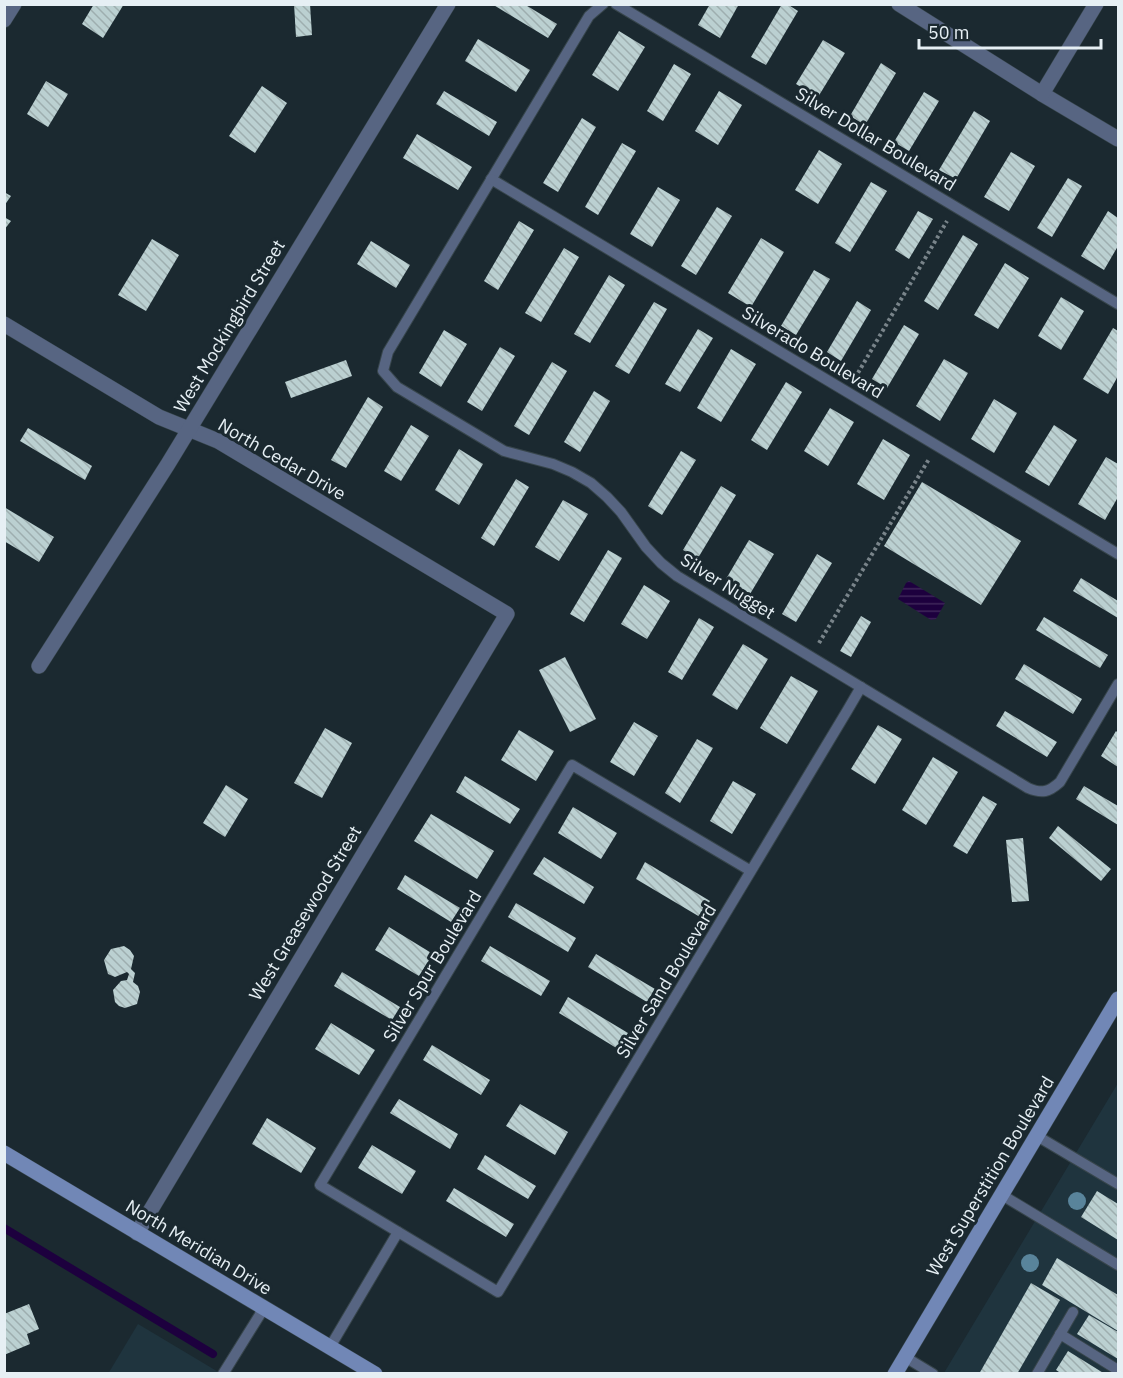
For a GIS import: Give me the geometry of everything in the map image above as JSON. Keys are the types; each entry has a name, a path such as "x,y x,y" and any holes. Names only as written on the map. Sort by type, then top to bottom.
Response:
{"main road":[{"name":"West Superstition Boulevard","path":"895,1374 1119,999"},
{"name":"North Meridian Drive","path":"4,1153 375,1374"}],"street":[{"path":"4,20 14,4"},
{"name":"West Mockingbird Street","path":"39,666 189,429 448,4"},
{"path":"899,4 1042,94 1119,139"},
{"path":"1042,94 1096,4"},
{"name":"North Cedar Drive","path":"4,324 159,417 218,441 507,614"},
{"name":"West Greasewood Street","path":"137,1233 507,614"}],"lane":[{"path":"491,178 589,15 603,4"},
{"name":"Silver Dollar Boulevard","path":"616,4 1119,304"},
{"name":"Silver Nugget","path":"491,178 388,352 383,371 397,387 504,451 572,471 591,483 607,496 646,547 669,570 1028,788 1044,792 1060,782 1119,684"},
{"name":"Silverado Boulevard","path":"491,178 1119,554"},
{"name":"Silver Sand Boulevard","path":"398,1232 498,1292 861,687"},
{"name":"Silver Spur Boulevard","path":"398,1232 320,1185 572,765 751,871"},
{"path":"1037,1136 1119,1184"},
{"path":"1002,1195 1119,1265"},
{"path":"330,1347 398,1232"},
{"path":"223,1374 264,1308"},
{"path":"1039,1373 1073,1312"},
{"path":"1060,1334 1119,1370"},
{"path":"905,1357 933,1374"}],"path":[{"path":"847,391 956,206"},
{"path":"811,657 937,446"}],"shaded area":[{"path":"909,581 945,603 936,619 931,620 898,599"},
{"path":"1118,1083 1118,1373 944,1373"},
{"path":"138,1324 220,1373 108,1374"}],"building":[{"path":"94,4 124,4 103,38 82,24"},
{"path":"294,4 310,4 312,35 296,37"},
{"path":"492,4 524,4 557,24 548,38"},
{"path":"710,4 739,4 720,38 698,25"},
{"path":"782,4 787,4 798,11 766,65 751,57"},
{"path":"619,31 645,47 618,91 592,75"},
{"path":"478,39 530,70 516,92 465,61"},
{"path":"823,40 845,53 818,97 796,84"},
{"path":"881,63 896,73 865,125 850,116"},
{"path":"674,64 691,74 663,121 647,111"},
{"path":"46,81 68,94 48,127 27,114"},
{"path":"262,86 287,103 255,153 229,136"},
{"path":"444,91 497,122 489,136 436,104"},
{"path":"719,91 742,105 718,145 695,131"},
{"path":"924,92 939,101 909,151 894,142"},
{"path":"974,111 990,121 956,179 939,170"},
{"path":"582,118 596,127 558,192 543,183"},
{"path":"417,134 472,167 458,190 403,158"},
{"path":"622,143 636,151 598,215 585,207"},
{"path":"819,150 842,164 818,204 795,190"},
{"path":"1011,152 1035,166 1009,211 984,197"},
{"path":"1068,178 1082,186 1052,237 1037,228"},
{"path":"871,182 887,191 850,252 835,243"},
{"path":"658,187 680,200 652,247 630,234"},
{"path":"4,192 11,196 4,206"},
{"path":"717,207 732,216 696,275 681,266"},
{"path":"918,211 933,219 909,259 895,250"},
{"path":"1108,211 1118,218 1118,246 1104,270 1081,256"},
{"path":"4,217 11,221 4,230"},
{"path":"519,221 534,230 498,290 484,281"},
{"path":"963,235 978,244 938,310 924,301"},
{"path":"761,238 784,252 751,307 728,293"},
{"path":"152,239 179,255 146,311 118,295"},
{"path":"371,241 410,265 396,288 357,264"},
{"path":"564,248 579,257 541,322 525,313"},
{"path":"1005,263 1029,278 998,329 974,315"},
{"path":"814,270 830,279 796,335 781,326"},
{"path":"609,275 625,285 590,343 574,334"},
{"path":"1061,297 1084,311 1061,350 1038,336"},
{"path":"857,301 871,310 841,361 827,352"},
{"path":"654,302 667,309 629,374 615,366"},
{"path":"904,325 919,334 887,388 872,379"},
{"path":"1113,328 1118,331 1118,376 1108,394 1083,379"},
{"path":"698,329 713,338 680,392 665,384"},
{"path":"444,330 467,344 441,387 419,373"},
{"path":"500,347 515,356 482,411 467,402"},
{"path":"731,349 756,364 721,422 697,408"},
{"path":"944,359 968,373 940,421 916,406"},
{"path":"346,360 352,376 291,398 285,382"},
{"path":"552,362 567,371 529,435 514,426"},
{"path":"786,382 802,392 767,450 751,440"},
{"path":"594,391 610,401 580,452 564,442"},
{"path":"368,397 383,407 346,468 331,460"},
{"path":"994,399 1017,413 994,453 971,439"},
{"path":"830,408 854,422 828,466 804,451"},
{"path":"411,425 429,436 401,481 384,471"},
{"path":"1054,425 1077,440 1049,486 1025,472"},
{"path":"28,428 92,466 85,480 20,441"},
{"path":"883,439 910,455 884,500 857,484"},
{"path":"459,449 483,464 459,505 435,490"},
{"path":"681,451 696,460 662,515 648,506"},
{"path":"1106,457 1118,464 1118,497 1105,520 1078,504"},
{"path":"516,479 529,487 494,546 481,538"},
{"path":"922,482 1021,541 981,605 884,546"},
{"path":"721,486 736,495 698,558 683,550"},
{"path":"563,500 588,514 559,561 535,547"},
{"path":"4,507 54,537 39,562 4,541"},
{"path":"749,540 774,554 750,594 726,579"},
{"path":"608,550 622,558 584,622 570,614"},
{"path":"817,554 832,563 796,622 782,614"},
{"path":"1081,578 1118,601 1118,618 1073,591"},
{"path":"644,585 670,601 647,639 621,624"},
{"path":"861,616 871,622 851,657 840,651"},
{"path":"1044,617 1108,655 1100,668 1036,630"},
{"path":"699,618 714,627 682,680 668,672"},
{"path":"743,644 768,659 737,710 712,695"},
{"path":"565,657 596,719 570,732 539,670"},
{"path":"1024,664 1082,699 1073,714 1015,679"},
{"path":"791,676 818,691 787,744 760,728"},
{"path":"1005,711 1057,742 1047,757 996,726"},
{"path":"634,722 658,736 634,776 610,762"},
{"path":"878,725 902,739 875,784 851,769"},
{"path":"325,728 352,743 322,798 294,783"},
{"path":"519,730 554,751 536,781 501,760"},
{"path":"1116,731 1118,733 1118,767 1101,756"},
{"path":"697,739 713,748 680,803 665,793"},
{"path":"933,757 958,772 926,825 902,810"},
{"path":"465,776 520,809 510,824 456,792"},
{"path":"733,781 756,794 732,834 710,821"},
{"path":"226,785 248,799 225,837 203,823"},
{"path":"1084,786 1118,806 1118,825 1076,799"},
{"path":"983,796 997,804 967,854 953,846"},
{"path":"573,807 617,833 601,859 558,833"},
{"path":"431,814 494,851 477,879 414,841"},
{"path":"1058,826 1111,869 1101,881 1049,838"},
{"path":"1023,838 1029,901 1012,902 1006,840"},
{"path":"544,857 594,887 584,904 533,874"},
{"path":"645,862 710,901 700,917 636,879"},
{"path":"405,875 460,908 451,922 397,889"},
{"path":"516,903 576,938 568,952 508,917"},
{"path":"389,927 433,954 419,976 375,950"},
{"path":"124,946 134,956 131,969 135,973 133,982 138,986 140,992 137,1004 125,1008 115,1002 113,990 121,981 127,980 129,974 127,972 115,977 108,974 104,960 111,949"},
{"path":"490,946 550,981 541,996 481,961"},
{"path":"596,954 655,989 647,1002 588,967"},
{"path":"342,972 400,1007 392,1020 334,986"},
{"path":"568,997 628,1033 618,1049 559,1013"},
{"path":"331,1023 375,1050 359,1075 315,1049"},
{"path":"432,1045 490,1080 481,1095 423,1060"},
{"path":"399,1099 458,1134 450,1149 390,1113"},
{"path":"520,1104 568,1132 555,1155 506,1126"},
{"path":"267,1118 316,1148 301,1173 252,1144"},
{"path":"372,1145 416,1171 402,1194 358,1168"},
{"path":"485,1155 536,1186 528,1199 477,1169"},
{"path":"454,1188 514,1224 506,1237 446,1201"},
{"path":"1097,1191 1118,1204 1118,1240 1081,1217"},
{"path":"1057,1258 1118,1295 1118,1331 1042,1285"},
{"path":"1031,1283 1060,1300 1017,1374 979,1374"},
{"path":"29,1304 39,1329 27,1334 30,1344 4,1355 4,1314"},
{"path":"1089,1315 1118,1332 1118,1359 1077,1334"},
{"path":"1068,1351 1105,1374 1062,1374 1056,1370"}],"waterway":[{"path":"4,1228 213,1354"}]}
